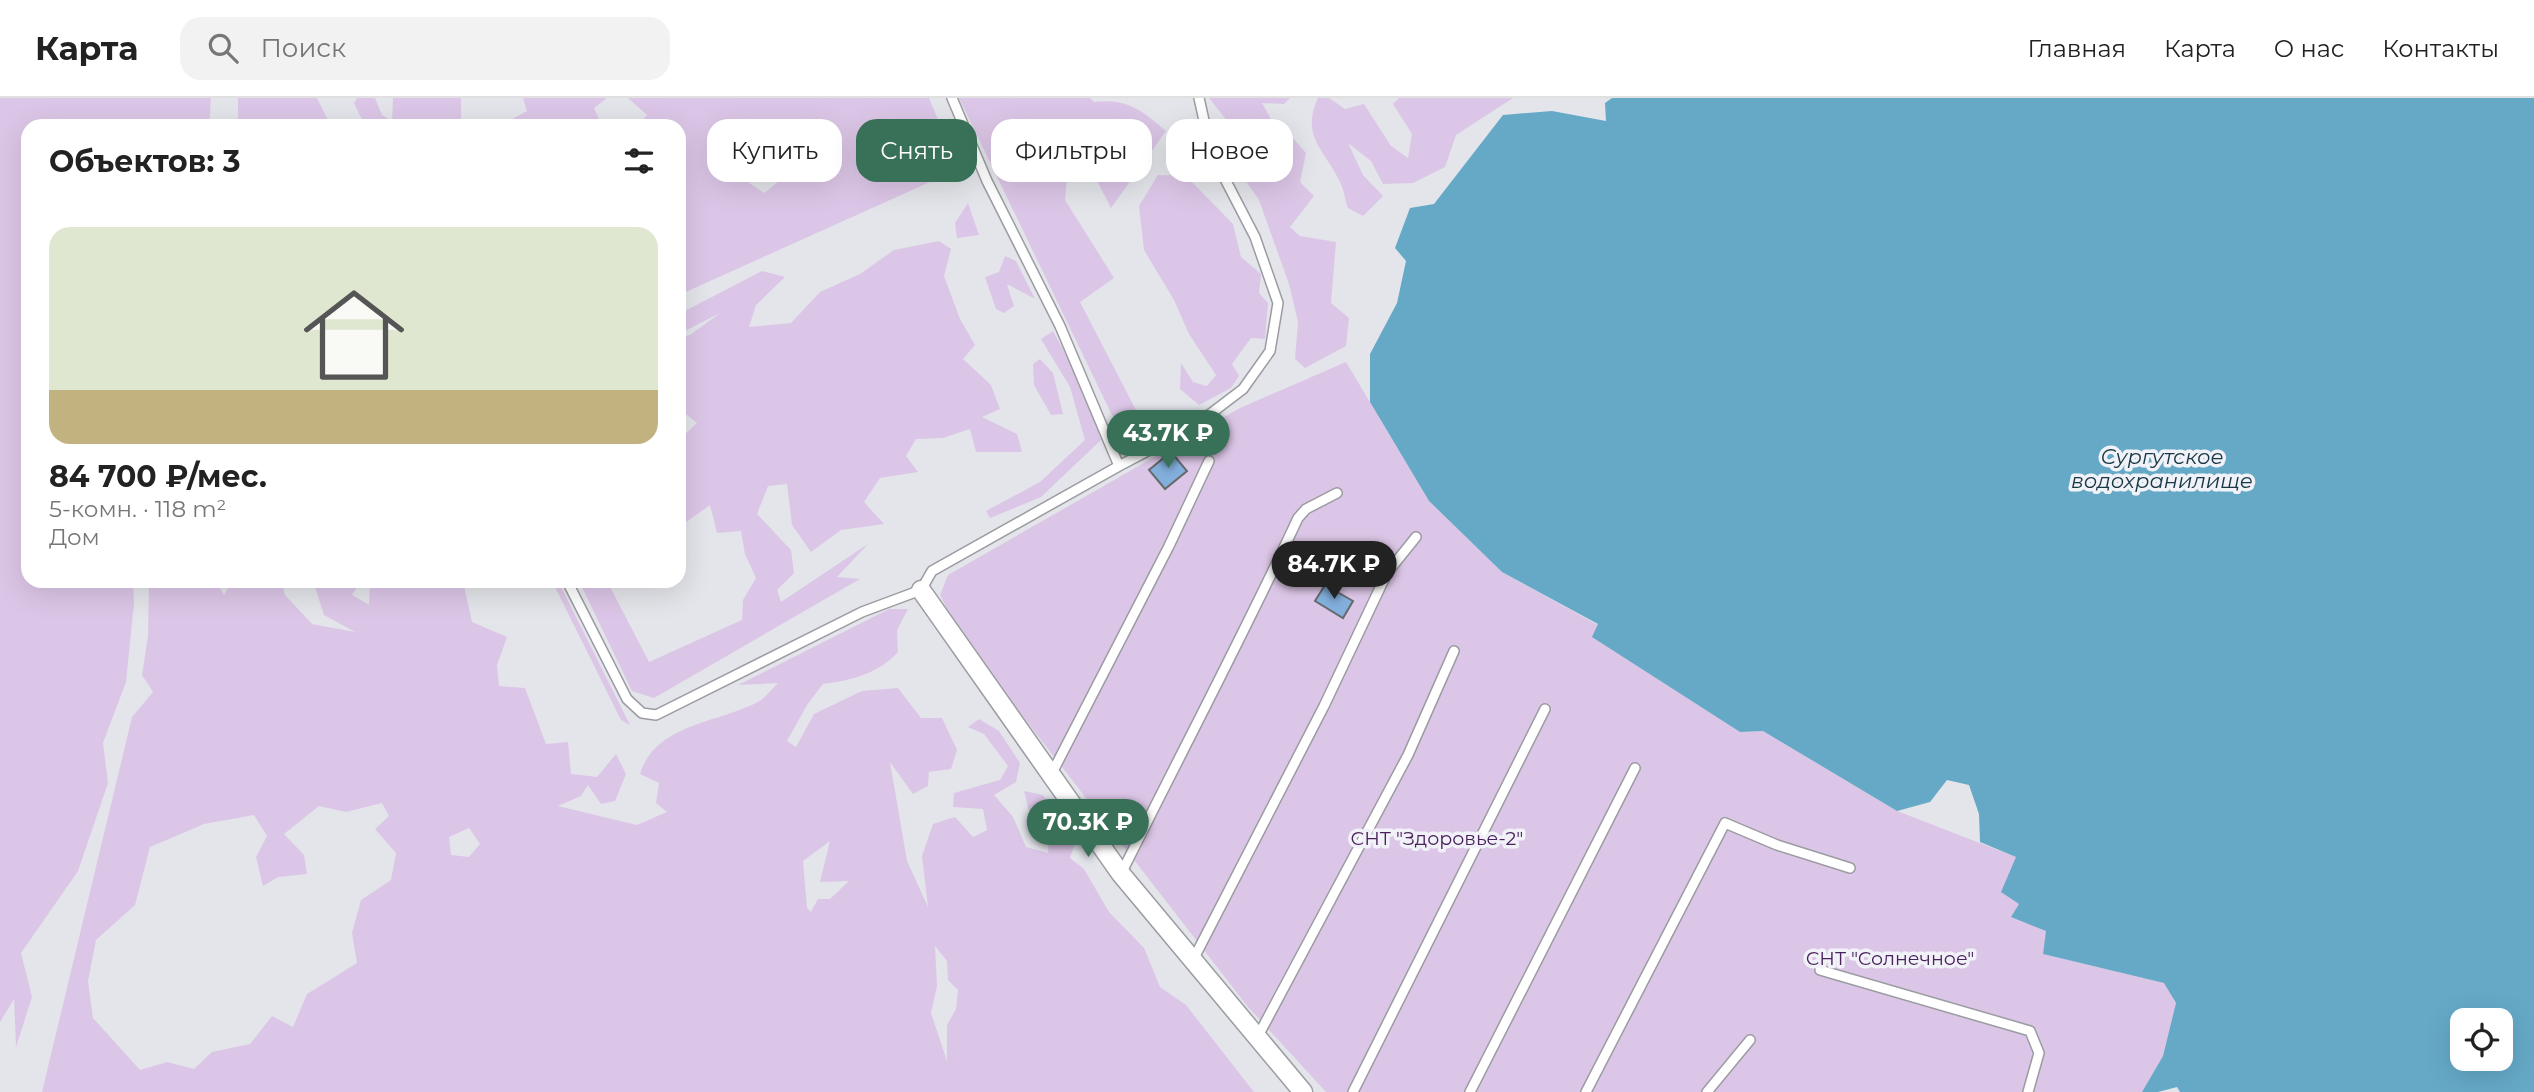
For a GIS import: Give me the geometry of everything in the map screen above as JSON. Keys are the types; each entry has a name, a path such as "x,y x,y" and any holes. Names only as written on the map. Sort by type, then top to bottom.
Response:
{"street":[{"path":"921,590 1121,874 1303,1092"}],"lane":[{"path":"952,98 988,181 1060,326 1119,466"},
{"path":"570,588 626,699 642,713 656,715 862,612 921,590 932,571 1194,427 1243,389 1270,351 1278,303 1255,237 1211,152 1199,98"},
{"path":"1051,775 1169,546 1209,461"},
{"path":"1121,874 1248,625 1298,518 1306,509 1337,493"},
{"path":"1192,961 1324,706 1387,573 1416,537"},
{"path":"1258,1038 1408,755 1454,652"},
{"path":"1353,1092 1545,709"},
{"path":"1470,1092 1635,768"},
{"path":"1586,1092 1725,823 1777,845 1850,868"},
{"path":"1820,970 2031,1031 2039,1053 2028,1092"},
{"path":"1707,1092 1750,1040"}],"green space":[{"path":"0,98 211,98 210,119 21,119 21,588 133,588 134,603 126,682 103,743 108,783 78,871 21,953 32,997 16,1047 14,999 0,1022"},
{"path":"238,98 317,98 328,119 238,119"},
{"path":"357,98 375,98 382,115 389,119 362,119 354,103"},
{"path":"393,98 461,98 461,119 392,119"},
{"path":"523,98 607,98 594,108 599,119 512,119 527,111"},
{"path":"628,98 929,98 938,119 856,119 856,182 930,182 686,292 686,119 643,119 647,115"},
{"path":"959,98 1090,98 1094,102 1125,104 1151,119 991,119 991,164 977,135 977,119 969,119"},
{"path":"1209,98 1290,98 1284,104 1262,103 1271,119 1226,119"},
{"path":"1318,98 1329,98 1345,109 1364,104 1391,146 1408,158 1412,134 1393,104 1399,98 1513,98 1456,135 1445,167 1413,183 1383,184 1371,161 1348,143 1363,175 1383,196 1363,216 1348,208 1343,188 1313,133 1313,111"},
{"path":"1152,120 1166,131 1152,151"},
{"path":"1293,138 1306,153 1300,182 1314,196 1290,227 1300,236 1336,242 1331,303 1349,318 1346,346 1305,368 1295,359 1298,322 1289,284 1259,200 1246,182 1293,182"},
{"path":"1158,175 1166,175 1166,182 1192,182 1233,224 1241,257 1261,274 1259,293 1268,303 1265,339 1251,338 1232,364 1239,376 1231,388 1199,405 1180,389 1181,363 1193,382 1207,386 1216,375 1189,334 1174,300 1144,250 1139,206"},
{"path":"1000,182 1066,182 1065,200 1114,278 1080,302 1138,414 1159,428 1125,442"},
{"path":"1098,182 1130,182 1111,208"},
{"path":"968,203 979,235 957,238 955,223"},
{"path":"939,241 951,249 944,276 960,319 975,345 963,359 991,385 1000,409 982,417 1017,434 1022,452 976,452 970,429 943,438 916,439 906,456 918,472 880,478 864,502 884,524 841,530 811,552 792,525 787,484 768,486 757,514 791,550 794,573 777,590 781,602 868,544 837,577 860,579 654,698 632,691 582,588 611,588 649,662 742,620 743,600 756,578 745,554 741,531 717,533 710,505 686,522 686,433 697,423 686,414 686,336 720,313 686,330 686,310 762,271 785,277 756,305 749,327 791,323 820,292 860,274 894,250"},
{"path":"1005,256 1016,261 1035,299 1007,284 1014,306 1004,313 996,309 985,277 999,272"},
{"path":"1053,331 1081,382 1101,440 1041,497 990,518 986,511 1040,482 1085,440 1070,387 1041,339"},
{"path":"1040,359 1053,373 1063,414 1051,415 1034,385 1033,364"},
{"name":"СНТ \"Здоровье-2\"","path":"1346,362 1429,501 1502,572 1598,625 1593,637 1740,732 1763,731 1897,811 2016,857 2019,904 2012,917 2047,931 2043,954 2165,983 2176,1004 2163,1056 2142,1092 1326,1092 1248,1007 962,638 940,595 948,575 1240,408"},
{"path":"149,588 220,588 224,595 228,588 283,588 285,595 312,624 355,632 324,615 315,588 356,588 352,595 369,605 370,588 465,588 472,622 507,637 497,665 499,686 525,688 546,744 568,742 571,774 597,777 616,754 626,774 615,801 601,804 588,785 581,796 558,806 637,825 667,812 656,803 659,783 640,774 648,757 659,745 690,727 758,702 778,683 738,685 889,609 908,609 897,630 898,652 882,666 864,675 823,684 807,705 787,741 796,747 814,714 862,691 898,688 921,718 942,718 957,750 951,769 929,772 928,786 913,794 890,762 907,861 928,907 922,856 933,824 955,817 973,837 987,830 983,809 953,807 954,793 1000,780 1008,766 984,734 968,727 979,719 999,731 1020,763 1016,782 994,795 1013,817 1026,847 1048,853 1049,833 1032,823 1024,791 1043,795 1075,843 1070,858 1084,869 1109,912 1144,948 1160,987 1186,1005 1254,1092 42,1092 132,717 153,692 142,675 148,636","holes":["382,803 389,816 375,829 396,853 391,880 361,900 352,933 357,963 307,994 293,1027 272,1016 250,1044 212,1052 194,1069 167,1062 140,1070 93,1018 88,981 96,940 135,905 150,847 204,824 254,815 267,836 256,857 263,886 278,877 307,874 304,855 284,834 319,806 346,812","469,828 480,844 469,857 451,855 449,837","830,841 820,882 849,881 830,899 818,899 811,912 807,908 803,861","935,946 947,961 948,980 958,990 956,1009 947,1025 947,1061 931,1013 937,986"]},
{"path":"555,588 562,588 630,725 621,720"}],"water":[{"name":"Сургутское водохранилище","path":"1612,98 2534,98 2534,1092 2180,1092 2177,1087 2158,1092 2142,1092 2163,1056 2176,1003 2164,983 2043,954 2046,931 2011,917 2019,904 2001,892 2016,857 1980,842 1979,814 1969,785 1947,780 1930,802 1897,811 1763,731 1740,732 1592,637 1598,624 1502,572 1429,501 1370,402 1370,354 1397,303 1406,261 1395,248 1410,208 1434,204 1503,115 1552,111 1606,121 1605,103"}],"building":[{"path":"1171,452 1187,471 1165,489 1149,470"},
{"path":"1325,585 1353,601 1343,618 1315,601"}],"park label":[{"name":"СНТ \"Солнечное\"","path":"1890,958"}]}
